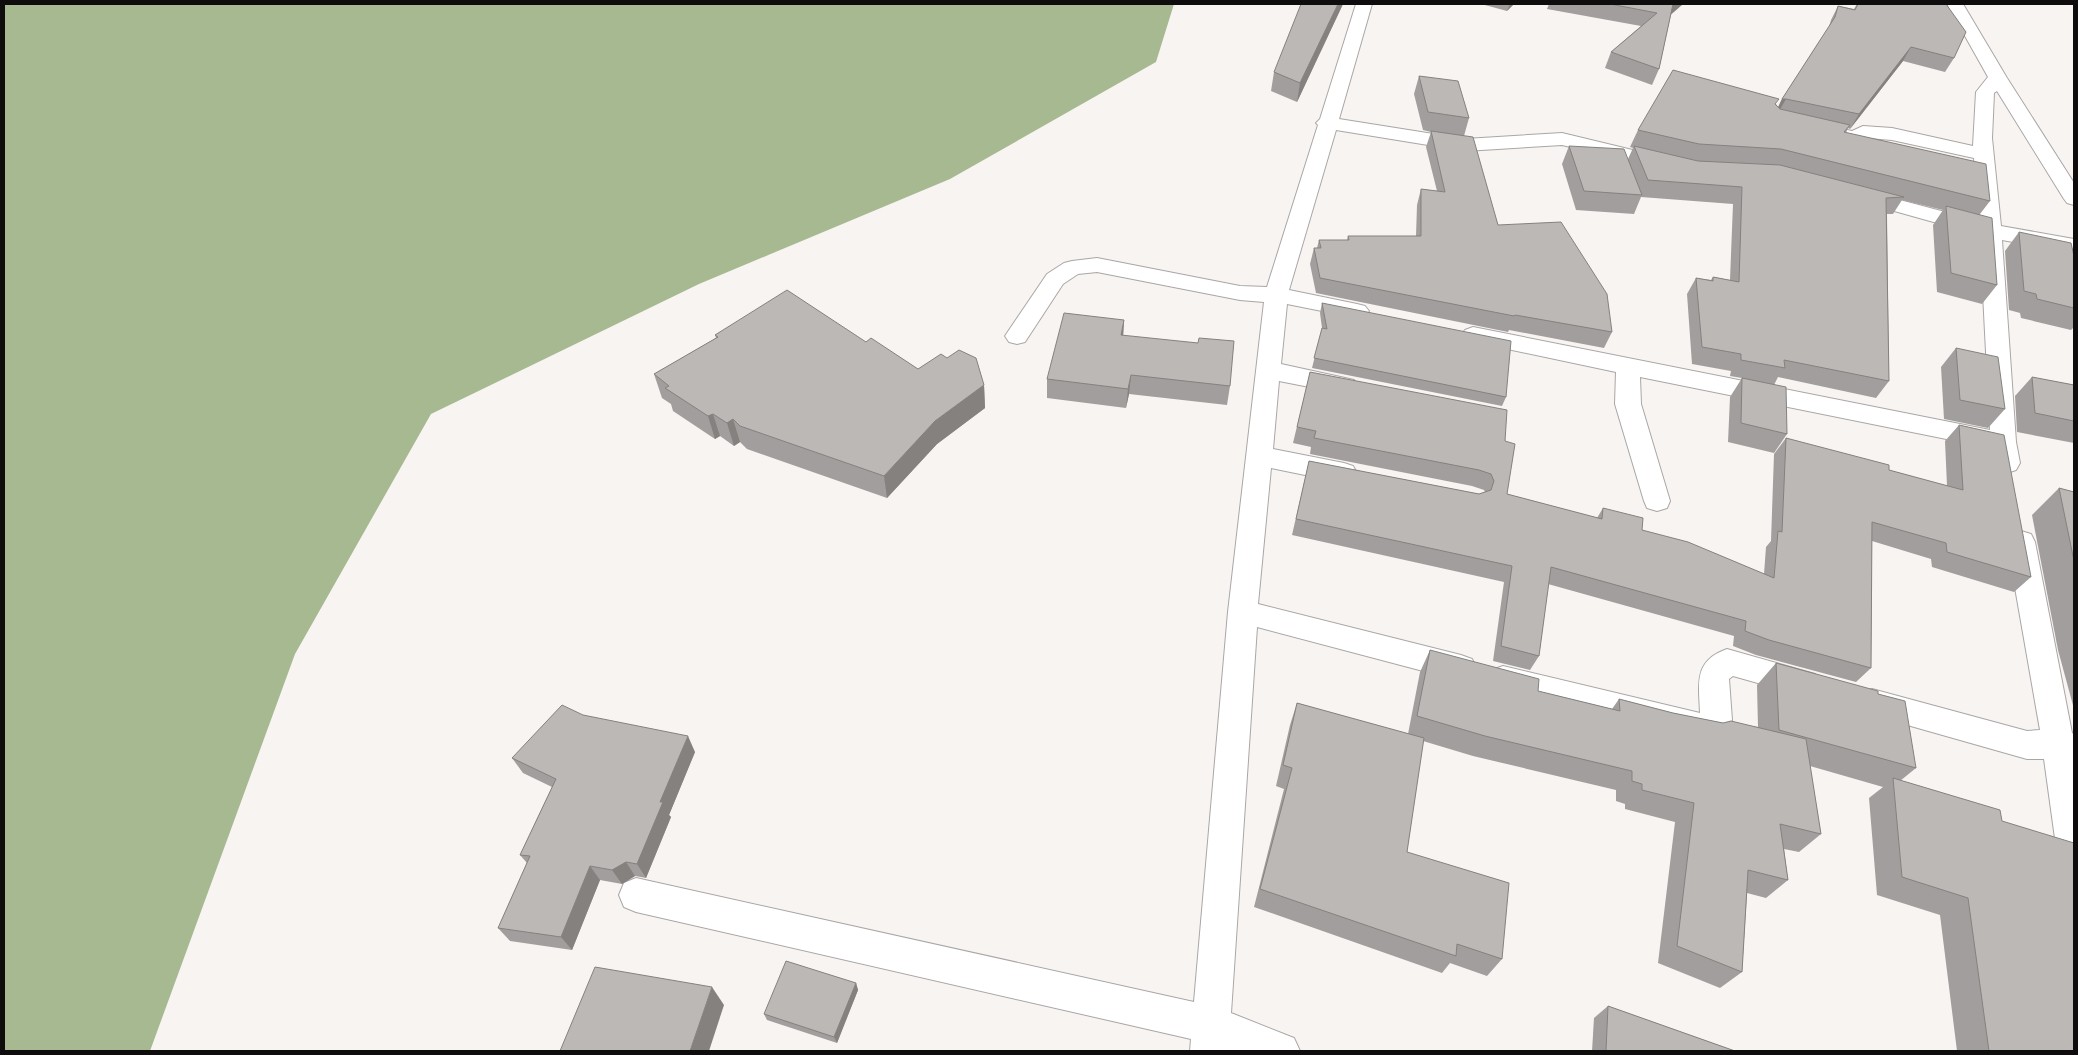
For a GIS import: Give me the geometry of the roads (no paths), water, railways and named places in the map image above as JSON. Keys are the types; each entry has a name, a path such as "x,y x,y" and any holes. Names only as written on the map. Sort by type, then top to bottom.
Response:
{"street":[{"path":"1210,1038 1243,612 1276,295 1326,123 1364,4"},
{"path":"1952,6 2074,199"},
{"path":"1998,78 1985,92 1982,138 1991,231 2003,442 2012,491"},
{"path":"1326,123 1465,145 1562,140 1690,169"},
{"path":"1807,127 1856,138 1863,132 1892,134 1984,154"},
{"path":"1844,192 1991,231 2074,246"},
{"path":"1017,336 1055,279 1072,268 1097,264 1240,293 1276,295 1374,315"},
{"path":"1452,331 2003,442"},
{"path":"1628,366 1628,404 1657,501"},
{"path":"1268,370 1364,390"},
{"path":"1259,456 1366,477"},
{"path":"2017,520 2066,746 2074,853"},
{"path":"1243,612 1657,718 1705,728 1716,720 1714,675 1727,662 2027,745 2066,746"},
{"path":"636,895 1210,1038 1281,1051"}]}
